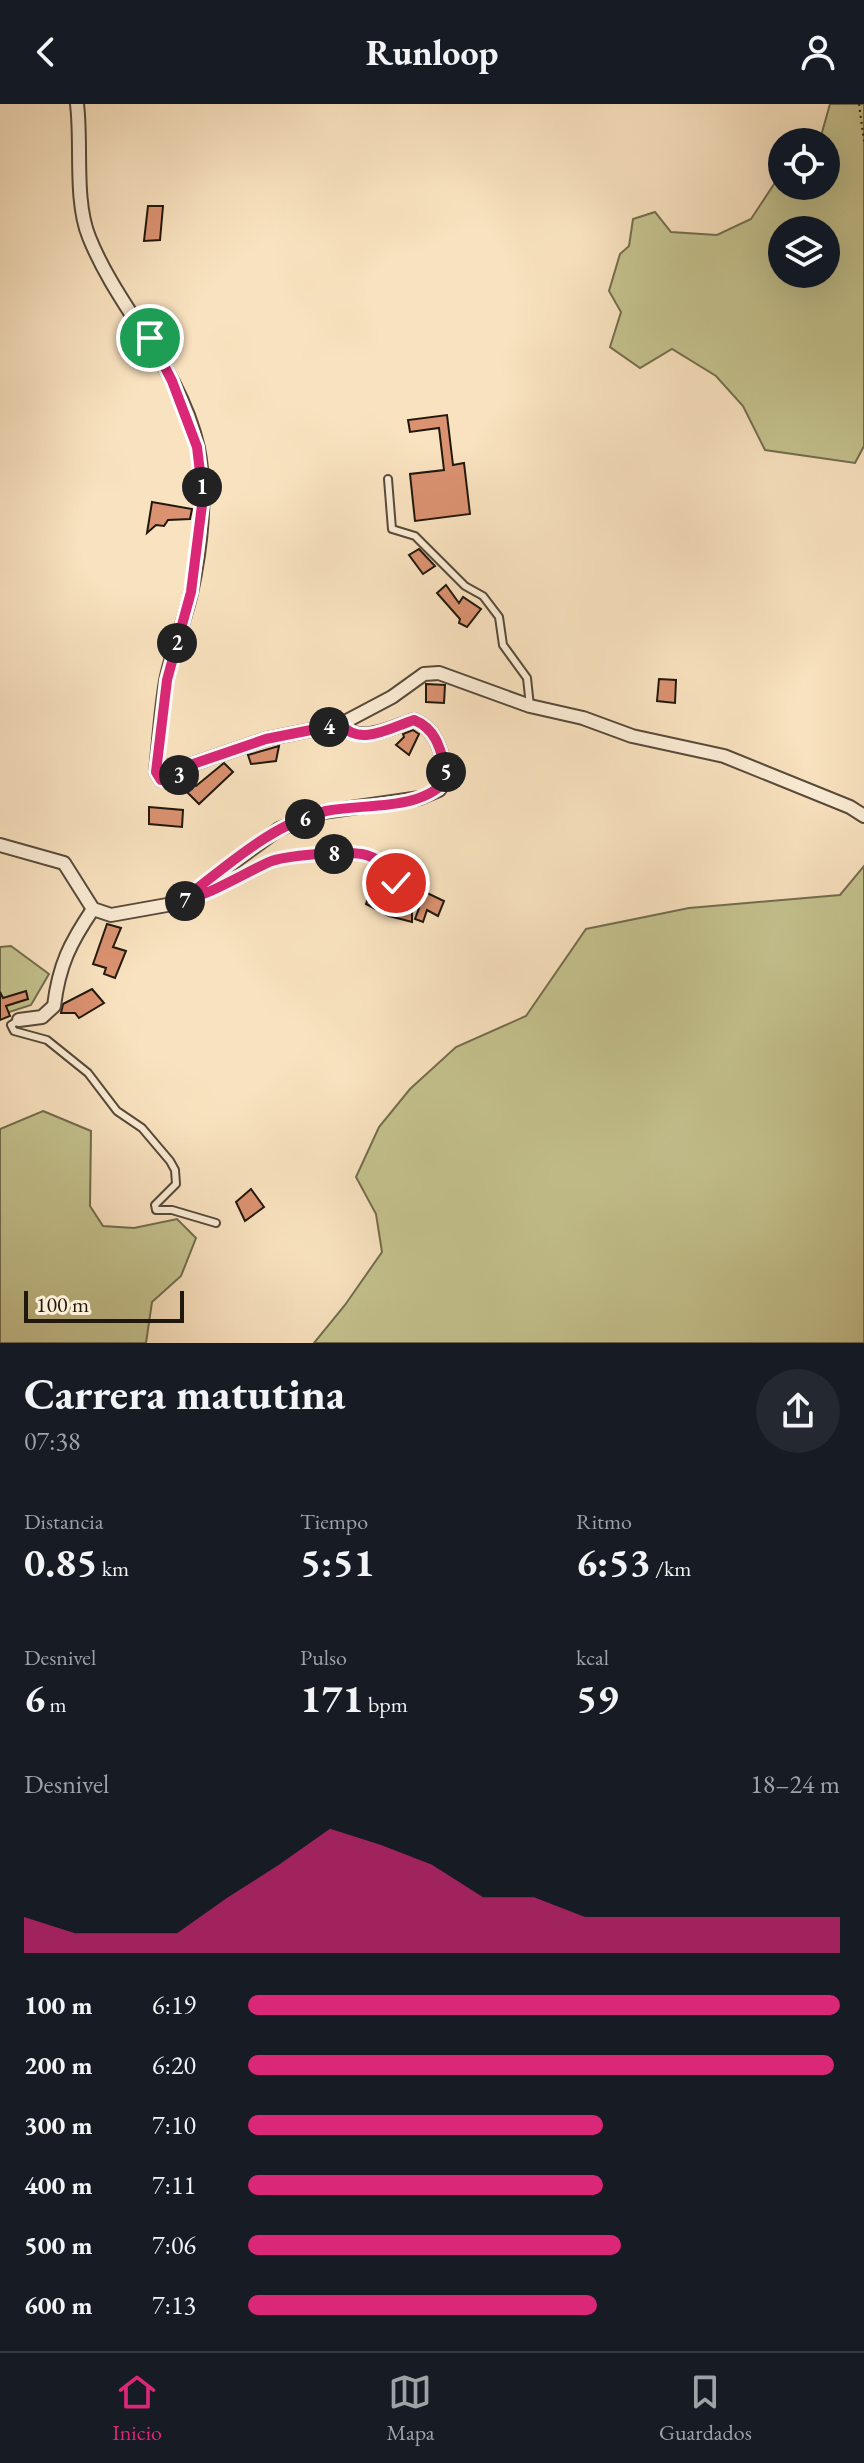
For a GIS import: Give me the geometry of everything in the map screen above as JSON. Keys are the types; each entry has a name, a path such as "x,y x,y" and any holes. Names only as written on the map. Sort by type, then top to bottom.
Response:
{"street":[{"path":"77,104 81,138 81,191 88,235 110,279 150,338 172,381 197,447 203,497 196,563 167,680 156,772 161,780 175,779 193,764 266,739 341,724 392,697 424,674 439,673 530,706 583,718 632,736 724,756 850,807 864,816"},
{"path":"0,845 64,863 93,909 111,915 178,903 279,829 323,812 420,798 439,790 448,778 438,743 428,726 414,720 362,736 349,734 341,724"},
{"path":"19,1020 42,1017 54,1006 57,979 71,941 93,909"}],"lane":[{"path":"388,479 392,529 415,536 499,617 503,645 527,678 530,706"},
{"path":"178,903 211,894 272,861 336,854 362,854 380,860 395,870 396,883"},
{"path":"19,1020 11,1025 14,1031 47,1040 88,1073 117,1111 142,1128 170,1161 175,1170 176,1184 155,1205 156,1210 172,1210 216,1223"}],"path":[{"path":"859,104 864,141"}],"shaded area":[{"path":"830,104 864,104 864,446 855,463 765,450 743,406 716,376 672,349 640,368 610,347 621,312 609,291 620,254 629,246 633,219 655,212 671,232 717,235 751,219 768,193 768,200 840,200 840,128 823,128"},
{"path":"864,866 864,1343 314,1343 382,1252 376,1214 356,1177 379,1127 410,1089 456,1047 526,1016 586,929 689,908 840,895"},
{"path":"11,946 49,974 31,1005 0,1015 0,947"},
{"path":"43,1111 91,1131 90,1206 103,1226 134,1228 177,1219 196,1238 181,1276 152,1302 146,1343 0,1343 0,1129"}],"building":[{"path":"148,206 163,206 160,240 144,241"},
{"path":"447,415 453,465 464,463 470,514 415,521 410,474 444,470 439,428 410,432 408,420"},
{"path":"152,502 192,509 190,519 168,520 164,526 156,525 147,533"},
{"path":"419,549 435,566 423,574 409,555"},
{"path":"446,585 459,603 463,597 481,609 467,627 459,623 460,619 437,593"},
{"path":"659,679 676,680 675,703 657,701"},
{"path":"426,684 445,685 444,703 426,702"},
{"path":"413,730 419,734 409,755 396,745 404,737 403,734"},
{"path":"279,746 276,761 251,764 248,755"},
{"path":"224,763 233,772 199,804 181,786 189,779 196,786"},
{"path":"149,807 183,810 182,827 149,824"},
{"path":"401,872 412,873 412,922 389,916 366,904 370,893 399,895"},
{"path":"425,892 444,901 438,916 427,910 423,922 415,919"},
{"path":"107,924 121,928 113,947 126,951 115,978 104,974 106,968 93,964"},
{"path":"92,989 104,1003 79,1018 75,1013 61,1013 63,1004"},
{"path":"26,991 28,999 6,1006 10,1016 0,1020 0,992 3,998"},
{"path":"251,1189 264,1207 245,1221 236,1202"}],"route":[{"path":"150,338 172,381 197,447 203,497 191,592 167,680 156,772 161,780 175,779 193,764 266,739 341,724 349,734 362,736 414,720 428,726 438,743 448,778 439,790 420,798 323,812 279,829 178,903 211,894 272,861 336,854 362,854 380,860 395,870 396,883"}]}
